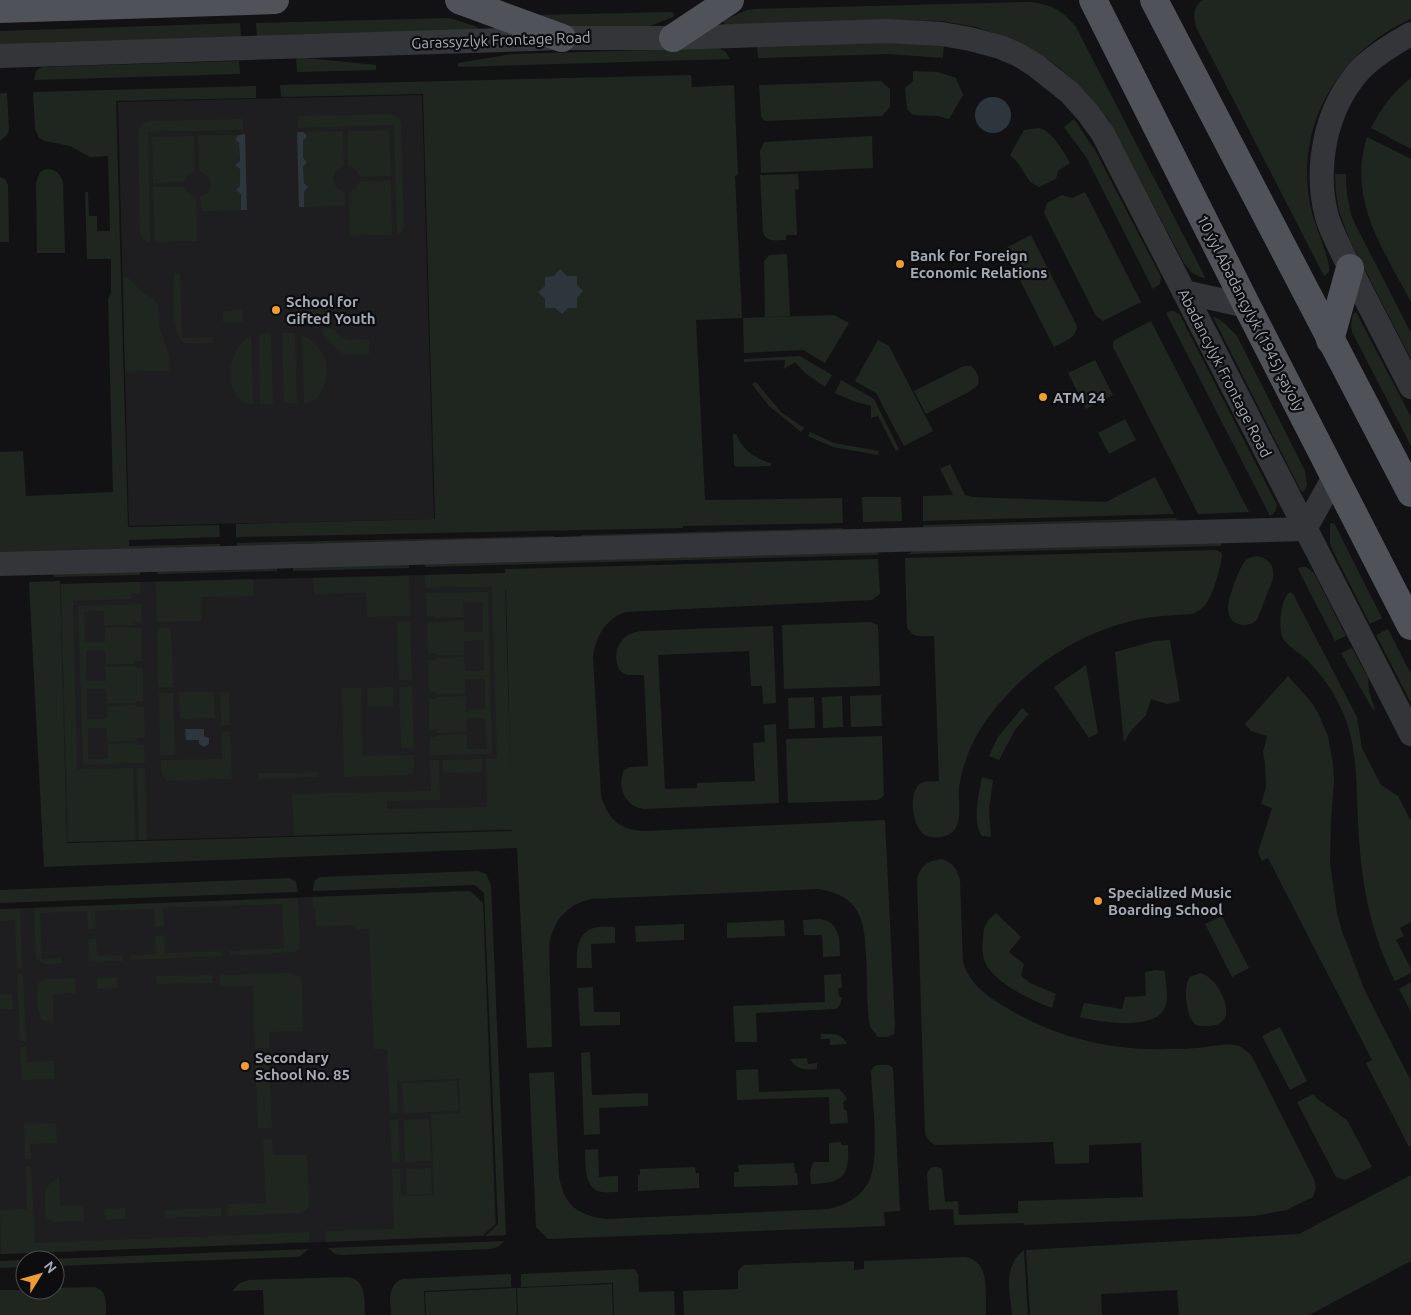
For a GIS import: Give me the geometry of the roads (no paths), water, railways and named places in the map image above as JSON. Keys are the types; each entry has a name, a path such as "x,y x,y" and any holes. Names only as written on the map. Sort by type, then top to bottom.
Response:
{"main road":[{"path":"0,9 275,0"},
{"path":"459,0 562,38"},
{"path":"674,38 730,0"},
{"name":"10 ýyl Abadançylyk (1945) şaýoly","path":"1093,0 1411,626"},
{"path":"1154,0 1330,340 1410,488"},
{"path":"1330,340 1350,268"}],"street":[{"name":"Garassyzlyk Frontage Road","path":"0,56 562,38 674,38 887,31 942,34 1000,47"},
{"path":"1411,34 1380,53 1360,71 1338,102 1321,162 1322,190 1328,218 1350,268 1411,387"},
{"name":"Abadancylyk Frontage Road","path":"1000,47 1019,55 1054,78 1088,113 1114,154 1411,734"},
{"path":"1184,292 1247,306"},
{"path":"0,564 1305,529 1334,477"}],"place":[{"name":"Bank for Foreign Economic Relations","path":"900,264"},
{"name":"School for Gifted Youth","path":"276,310"},
{"name":"ATM 24","path":"1043,397"},
{"name":"Specialized Music Boarding School","path":"1098,901"},
{"name":"Secondary School No. 85","path":"245,1066"}]}
